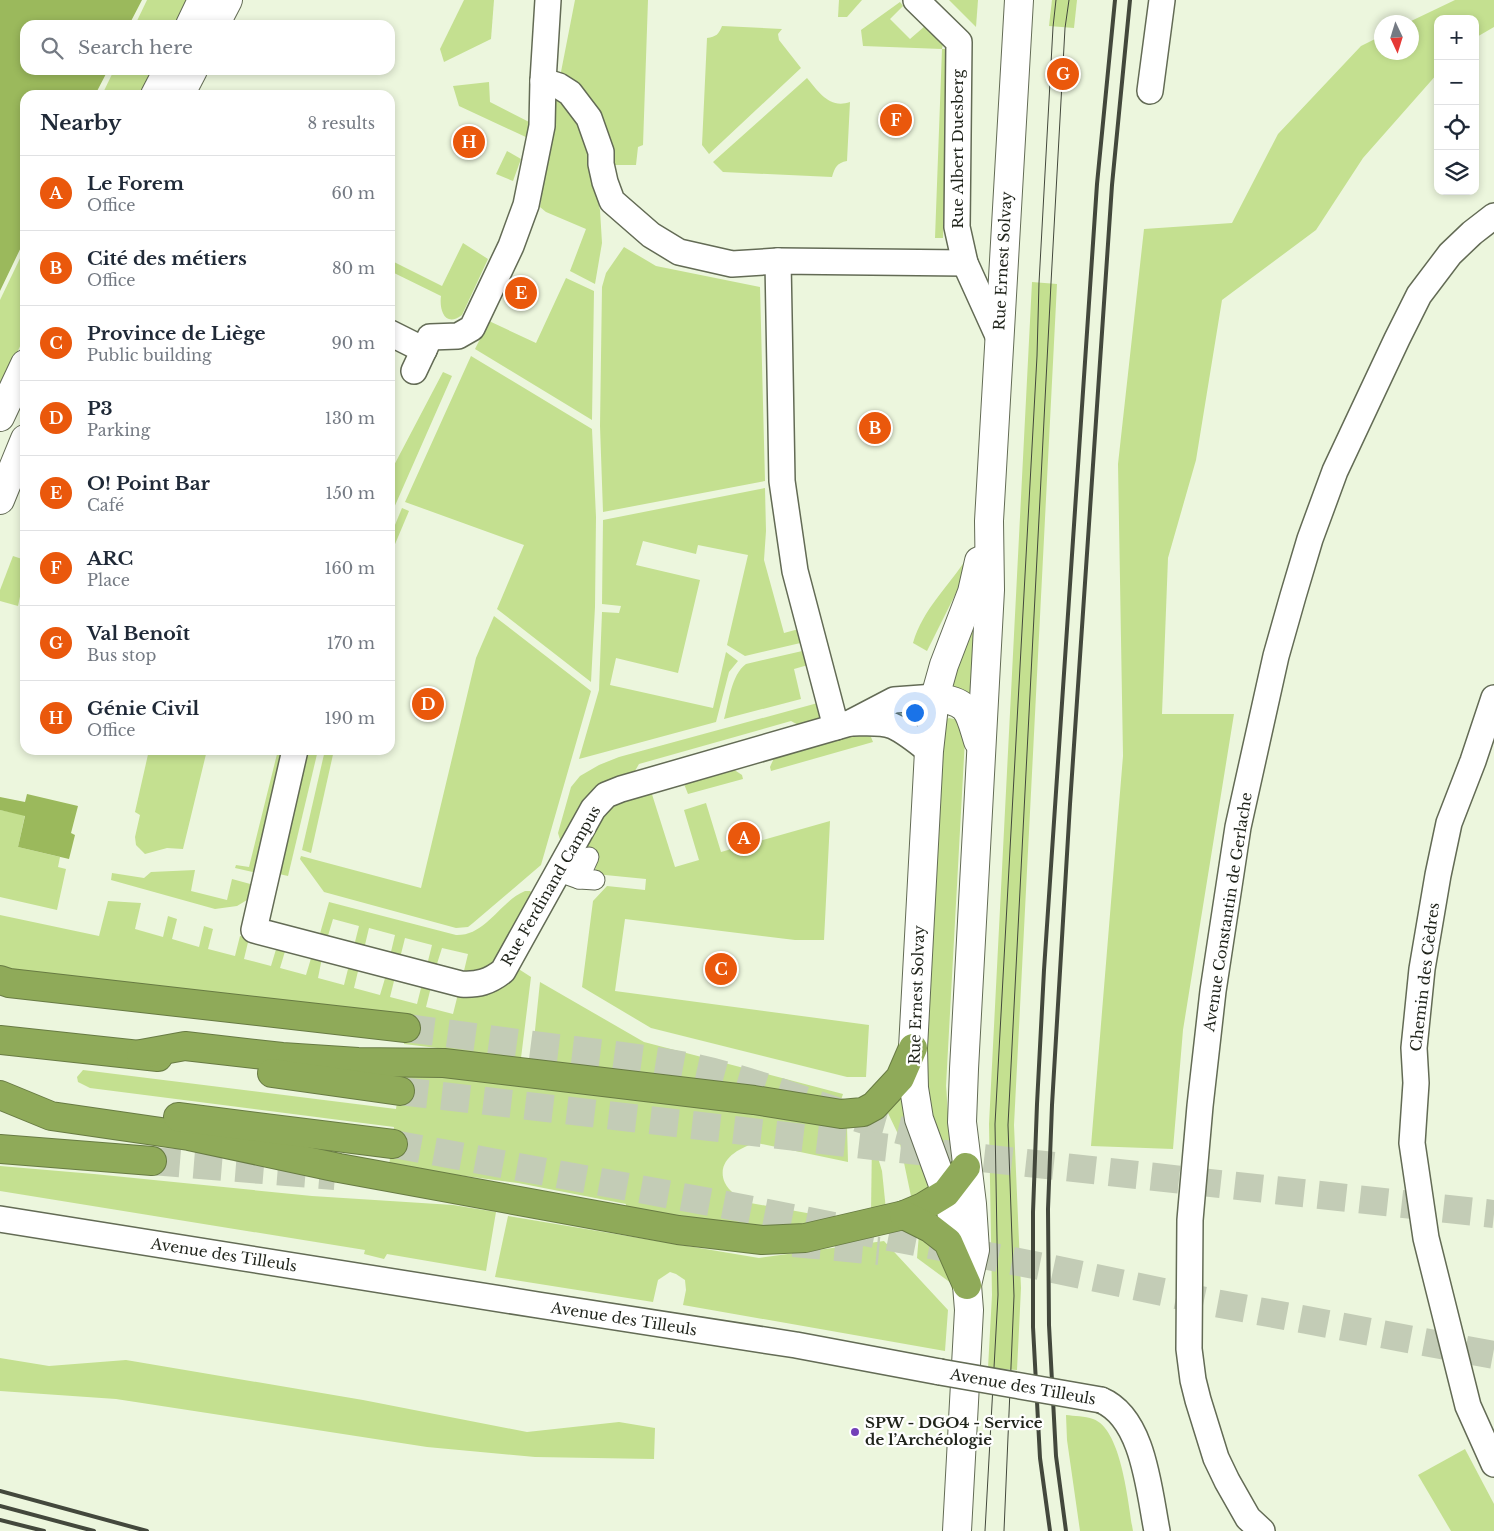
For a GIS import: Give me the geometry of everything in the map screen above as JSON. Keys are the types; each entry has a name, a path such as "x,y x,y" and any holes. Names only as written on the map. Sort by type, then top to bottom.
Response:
{"highway":[{"path":"0,980 9,983 406,1028"},
{"path":"0,1040 141,1054 400,1091"},
{"path":"141,1054 185,1046 282,1057 358,1062 444,1063 734,1097 791,1105 824,1113 841,1114 863,1112 874,1106 900,1078 914,1048"},
{"path":"0,1095 51,1116 189,1136 339,1168 678,1230 762,1240 805,1238 904,1215 923,1207 946,1193 966,1167"},
{"path":"0,1095 393,1144"},
{"path":"0,1149 152,1161"},
{"path":"904,1215 930,1228 948,1242 967,1285"}],"street":[{"path":"192,20 202,0"},
{"path":"218,20 228,0"},
{"path":"395,338 419,361 430,337 458,336 472,328 511,246 526,205 551,84 548,0"},
{"name":"Rue Albert Duesberg","path":"916,0 959,42 957,227 965,263 999,338"},
{"name":"Rue Ernest Solvay","path":"967,1285 975,1250 972,1204 962,1122 964,1069 990,590 989,521 1019,0"},
{"path":"1150,91 1162,0"},
{"path":"158,90 165,75"},
{"path":"183,90 190,75"},
{"path":"551,84 570,93 589,118 601,152 601,164 605,182 612,201 652,235 680,252 732,264 778,261 965,263"},
{"name":"Avenue Constantin de Gerlache","path":"1262,1531 1248,1518 1216,1458 1193,1380 1189,1349 1190,1220 1200,1106 1213,991 1238,827 1276,656 1292,596 1310,539 1335,471 1419,296 1450,254 1472,233 1494,216"},
{"path":"778,261 779,411 782,481 786,511 795,571 843,725"},
{"path":"0,417 20,375"},
{"path":"0,500 20,451"},
{"name":"Rue Ernest Solvay","path":"956,1531 968,1310 967,1285 946,1193 919,1119 914,1088 914,1048 929,751 935,698 944,665 972,592 989,521"},
{"path":"843,725 894,700 935,698"},
{"name":"Rue Ernest Solvay","path":"935,698 958,703 968,711 982,754"},
{"name":"Chemin des Cèdres","path":"1494,698 1473,761 1449,823 1438,875 1422,969 1414,1048 1416,1083 1412,1143 1426,1238 1468,1406 1494,1464"},
{"path":"843,725 868,723 892,726 929,751"},
{"name":"Rue Ferdinand Campus","path":"294,755 254,930 461,984 474,985 484,983 503,971 593,809 606,795 621,789 843,725"},
{"path":"579,878 589,857"},
{"name":"Avenue des Tilleuls","path":"0,1218 538,1306 796,1345 1101,1400 1120,1413 1140,1448 1157,1531"}],"shaded area":[{"path":"0,0 142,0 132,20 20,20 20,75 105,75 98,90 20,90 20,249 0,291"},
{"path":"147,0 191,0 181,20 137,20"},
{"path":"464,0 494,0 491,39 444,62 440,49"},
{"path":"575,0 648,0 643,145 638,147 636,165 611,165 560,77"},
{"path":"839,0 862,0 847,17 838,17"},
{"path":"949,0 978,0 976,27"},
{"path":"1052,0 1077,0 1074,28 1049,26"},
{"path":"1455,0 1494,0 1494,27 1479,36 1479,15 1434,15 1434,78 1363,158 1316,230 1222,300 1196,460 1168,558 1162,714 1234,714 1183,1030 1173,1149 1091,1146 1123,756 1118,464 1144,229 1232,223 1278,134 1361,46 1374,40 1374,60 1419,60 1419,17"},
{"path":"900,2 903,6 890,19 910,39 925,26 943,44 942,49 863,46 861,30"},
{"path":"722,26 782,29 778,34 779,40 801,68 709,154 702,145 707,38 717,35"},
{"path":"942,49 949,49 943,238 935,238"},
{"path":"112,75 153,75 146,90 104,90"},
{"path":"807,78 820,94 830,101 843,104 850,102 847,161 837,166 832,177 723,172 713,162"},
{"path":"489,82 490,102 533,124 528,138 459,106 453,86"},
{"path":"557,95 580,121 592,155 594,185 600,210 602,243 595,284 570,271 586,229 546,212 540,207"},
{"path":"507,151 521,159 513,181 496,174"},
{"path":"463,243 488,259 462,315 451,319 444,316 442,312 441,296 395,273 395,262 442,286"},
{"path":"624,247 656,266 760,287 765,481 603,512 600,426 602,287 606,273"},
{"path":"20,258 20,346 0,388 0,300"},
{"path":"566,278 594,291 592,420 475,349 489,321 536,343"},
{"path":"1032,282 1057,284 1014,1125 1021,1288 1017,1370 988,1368 992,1295 989,1124"},
{"path":"471,356 592,429 596,517 595,607 591,682 497,609 524,545 405,502"},
{"path":"443,372 452,376 395,506 395,463"},
{"path":"765,488 766,531 764,560 784,633 806,627 809,641 745,656 727,645 748,555 698,545 696,554 643,541 636,565 700,580 678,673 616,658 610,685 713,708 726,652 738,661 729,672 716,722 579,759 599,690 602,612 619,613 621,606 602,604 603,520"},
{"path":"402,508 409,511 395,544 395,525"},
{"path":"13,556 20,558 20,597 18,606 0,601 0,590"},
{"path":"967,558 967,571 927,651 913,643 917,631 929,609"},
{"path":"975,610 978,700 951,685"},
{"path":"494,616 591,691 541,865 468,927 456,928 324,892 300,859 301,856 421,888 476,658"},
{"path":"811,649 815,663 794,669 801,699 724,719 734,682 746,664"},
{"path":"825,701 830,719 802,727 791,721 639,764 632,776 562,846 558,833 571,787 580,776 599,765 619,757"},
{"path":"949,718 959,720 965,739 946,1086 953,1148 950,1159 947,1160 924,1105 941,722"},
{"path":"869,732 873,742 771,771 770,767 774,758"},
{"path":"148,755 206,755 183,849 167,848 145,854 136,845 135,837 140,815 135,812"},
{"path":"277,755 285,755 257,873 235,868 236,865 249,867"},
{"path":"307,755 317,755 288,876 279,874"},
{"path":"324,755 333,755 311,853 302,850"},
{"path":"733,769 742,775 743,779 688,794 684,784"},
{"path":"650,788 675,867 699,860 684,810 706,803 721,852 830,821 824,940 795,940 625,919 615,991 869,1025 866,1077 847,1077 651,1028 582,987 593,901 607,886 645,890 646,879 595,874 596,861 578,850 603,807"},
{"path":"27,794 78,806 71,833 75,835 69,859 18,847 25,816 0,810 0,797 25,802"},
{"path":"0,810 25,815 18,847 60,857 58,867 66,869 57,910 0,897"},
{"path":"195,870 191,891 227,900 232,879 254,885 252,892 247,900 237,906 215,909 111,880 112,873 144,878 151,872"},
{"path":"525,891 530,891 536,896 497,965 463,975 468,954 442,948 436,967 427,965 432,945 405,938 400,958 390,956 395,935 369,928 364,949 354,946 359,926 333,919 327,939 319,937 329,902 456,935 467,934 476,930 508,902"},
{"path":"108,901 141,903 135,929 163,937 168,916 177,919 172,939 199,947 204,926 213,929 208,949 235,956 240,936 249,938 244,959 271,966 277,946 286,948 280,968 306,975 312,955 322,958 318,978 344,985 349,965 359,967 354,988 380,995 386,975 395,977 390,997 417,1004 422,984 431,987 426,1007 453,1014 459,990 514,966 531,977 521,1058 404,1044 407,1019 27,973 0,967 0,915 99,936"},
{"path":"540,982 644,1042 843,1094 840,1103 532,1059"},
{"path":"83,1070 396,1109 401,1072 676,1105 678,1097 847,1126 848,1162 757,1143 736,1152 723,1168 725,1183 734,1194 745,1202 846,1220 801,1231 625,1210 626,1204 518,1183 389,1166 394,1127 90,1088 78,1082 77,1077"},
{"path":"902,1093 939,1190 912,1201 898,1134 886,1109"},
{"path":"872,1138 882,1171 886,1210 871,1214"},
{"path":"0,1166 312,1196 453,1205 496,1212 486,1271 387,1254 384,1259 364,1254 365,1250 0,1191"},
{"path":"508,1216 759,1258 884,1241 948,1310 945,1351 683,1305 686,1290 685,1280 670,1272 658,1280 653,1302 495,1277"},
{"path":"919,1234 934,1242 955,1286 917,1258"},
{"path":"0,1358 49,1366 126,1360 363,1400 527,1432 619,1422 655,1428 654,1459 535,1457 427,1447 116,1399 0,1391"},
{"path":"1066,1415 1093,1419 1103,1426 1111,1437 1126,1486 1133,1531 1080,1531 1067,1440"},
{"path":"1465,1449 1494,1504 1494,1531 1451,1531 1418,1475"}],"tunnel":[{"path":"406,1028 659,1061 696,1068 725,1075 870,1122 929,1137"},
{"path":"400,1091 890,1148 1494,1214"},
{"path":"393,1144 721,1204 1044,1267 1210,1302 1494,1355"},
{"path":"152,1161 335,1176"},
{"path":"793,1243 879,1251"}],"tram line":[{"path":"985,1531 998,1295 995,1124 1037,356 1039,283 1056,0"},
{"path":"1004,1531 1014,1296 1008,1125 1051,283 1065,28 1069,0"}],"railway":[{"path":"1050,1531 1040,1458 1033,1327 1033,1212 1037,1104 1044,970 1097,184 1115,0"},
{"path":"1066,1531 1056,1456 1049,1325 1048,1209 1052,1105 1070,804 1112,185 1130,0"},
{"path":"0,1491 147,1531"},
{"path":"0,1506 94,1531"},
{"path":"0,1520 44,1531"}],"place":[{"name":"Val Benoît","path":"1063,74"},
{"name":"ARC","path":"896,120"},
{"name":"Génie Civil","path":"469,142"},
{"name":"O! Point Bar","path":"521,293"},
{"name":"Cité des métiers","path":"875,428"},
{"name":"P3","path":"428,704"},
{"name":"Le Forem","path":"744,838"},
{"name":"Province de Liège","path":"721,969"},
{"name":"SPW - DGO4 - Service de l’Archéologie","path":"855,1432"}]}
